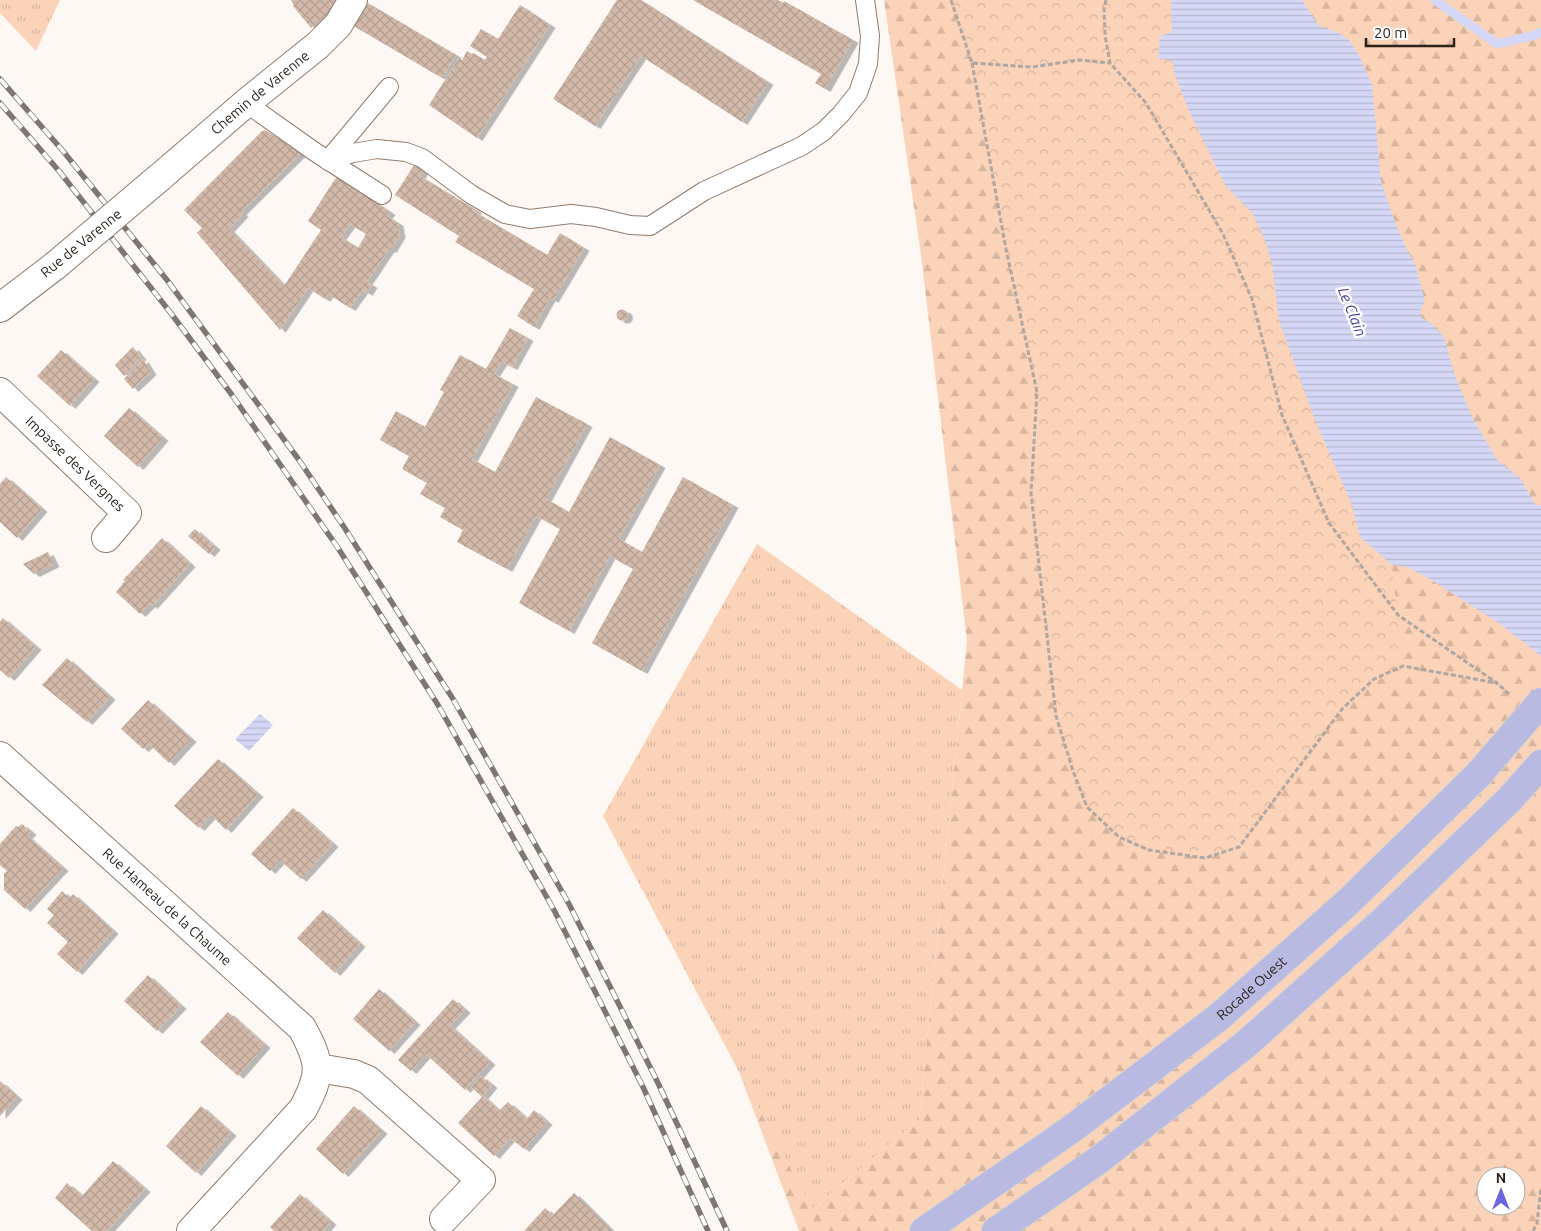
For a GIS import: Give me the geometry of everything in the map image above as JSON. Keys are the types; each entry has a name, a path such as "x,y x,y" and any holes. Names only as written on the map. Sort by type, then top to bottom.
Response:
{"main road":[{"name":"Rocade Ouest","path":"924,1231 1073,1128 1220,1016 1348,902 1478,775 1541,702"},
{"path":"996,1231 1100,1159 1246,1044 1381,923 1509,800 1541,764"}],"street":[{"name":"Chemin de Varenne","path":"160,177 246,102 318,45 338,25 353,0"},
{"name":"Rue de Varenne","path":"0,308 56,265 160,177"},
{"name":"Impasse des Vergnes","path":"0,392 127,513 106,538"},
{"name":"Rue Hameau de la Chaume","path":"0,756 302,1028 312,1046 318,1068"},
{"path":"191,1231 303,1109 313,1090 318,1068 354,1074 368,1080 481,1180 444,1219"}],"lane":[{"path":"328,161 353,153 377,149 406,152 422,158 472,195 505,214 530,219 572,214 596,217 630,225 650,226 704,191 802,146 824,131 841,114 858,93 868,64 870,36 865,0"},
{"path":"328,161 390,87"},
{"path":"246,102 328,161 382,195"}],"path":[{"path":"951,0 972,63 1006,249 1037,392 1031,493 1056,716 1073,771 1087,807 1119,837 1149,850 1205,858 1239,847 1343,708 1374,679 1403,666 1496,683 1398,616 1329,523 1282,415 1252,299 1223,234 1146,104 1110,63 1105,35 1104,9 1106,0"},
{"path":"972,63 1032,67 1079,60 1110,63"},
{"path":"1533,1231 1537,1223 1541,1187"}],"green space":[{"path":"0,0 60,0 36,51 0,13"},
{"path":"884,0 1541,0 1541,1231 799,1231 738,1069 812,1209 919,1120 967,641 921,255"},
{"path":"951,0 1171,0 1172,60 1175,75 1189,111 1225,185 1253,214 1266,243 1272,264 1279,321 1315,420 1350,501 1360,537 1392,565 1403,666 1374,679 1343,708 1239,847 1205,858 1149,850 1119,837 1087,807 1073,771 1056,716 1031,493 1037,392 1006,249 972,63"},
{"path":"757,544 962,690 919,1120 812,1209 603,816"}],"water":[{"name":"Le Clain","path":"1171,0 1302,0 1319,26 1337,32 1349,40 1359,55 1372,85 1381,181 1395,222 1415,264 1425,301 1420,311 1421,317 1432,324 1444,337 1455,376 1473,419 1498,461 1520,478 1535,504 1541,506 1541,656 1500,624 1430,579 1407,567 1392,565 1360,537 1352,505 1315,420 1279,321 1272,264 1266,243 1253,214 1225,185 1189,111 1175,75 1172,60 1158,59 1160,36 1172,32"},
{"path":"260,714 273,725 249,751 235,739"}],"building":[{"path":"291,0 338,0 329,13 311,28 293,6"},
{"path":"617,0 641,0 768,82 742,122 641,56 595,126 553,99"},
{"path":"693,0 778,0 783,3 784,1 853,40 825,89 815,83 821,74"},
{"path":"366,2 456,55 442,78 352,25"},
{"path":"520,5 550,25 477,138 429,105 459,58 462,60 467,51 485,60 487,57 470,46 481,29 498,39"},
{"path":"265,130 301,153 241,212 243,214 229,229 284,286 321,230 308,221 337,176 390,212 387,216 398,223 400,235 367,282 372,285 367,293 363,290 350,308 328,294 325,299 308,288 280,330 197,233 202,228 184,210","holes":["350,224 366,234 358,248 341,237"]},
{"path":"416,162 425,167 420,176 476,210 475,212 547,255 560,233 584,248 553,300 550,298 534,327 517,316 534,289 455,242 459,236 395,195"},
{"path":"622,309 628,315 622,321 616,315"},
{"path":"510,328 528,338 512,367 502,362 494,374 513,384 472,459 495,472 536,397 587,424 546,499 569,512 610,437 660,465 619,539 642,552 683,477 733,505 642,671 592,643 633,569 610,556 569,631 519,603 560,529 536,516 507,569 457,542 463,530 440,517 445,508 420,494 427,483 402,469 409,456 380,440 396,411 425,427 444,392 440,390 460,355 486,369"},
{"path":"133,347 141,357 124,376 115,365"},
{"path":"61,350 94,379 70,406 37,376"},
{"path":"143,359 151,372 133,389 124,379"},
{"path":"129,408 163,438 138,467 104,436"},
{"path":"6,477 42,509 17,538 0,522 0,484"},
{"path":"195,529 215,547 209,554 188,536"},
{"path":"162,538 190,564 152,606 150,604 140,614 116,592 125,581 123,580"},
{"path":"48,552 54,564 34,574 23,564"},
{"path":"3,618 36,647 9,678 0,670 0,622"},
{"path":"67,658 110,697 87,722 42,685"},
{"path":"148,700 191,739 169,763 149,744 143,749 121,729"},
{"path":"218,759 258,794 226,830 211,815 199,828 174,806"},
{"path":"293,808 333,844 301,879 280,860 270,871 251,854"},
{"path":"22,824 31,832 27,836 63,868 25,909 4,890 4,874 7,871 0,865 0,844 16,826 18,827"},
{"path":"62,891 69,898 73,894 113,931 77,972 57,954 68,942 47,923 54,915 47,909"},
{"path":"323,910 360,944 335,973 297,938"},
{"path":"148,975 181,1006 157,1031 124,1001"},
{"path":"379,989 415,1022 389,1051 353,1019"},
{"path":"453,999 465,1010 450,1026 490,1062 465,1090 426,1054 411,1071 398,1060"},
{"path":"228,1012 265,1045 238,1076 200,1042"},
{"path":"481,1076 492,1085 483,1096 499,1111 508,1102 527,1119 534,1110 547,1122 524,1149 510,1138 494,1156 458,1123 482,1097 471,1087"},
{"path":"0,1081 17,1097 0,1116"},
{"path":"201,1106 231,1133 196,1173 166,1146"},
{"path":"354,1106 382,1131 343,1174 316,1149"},
{"path":"113,1161 145,1189 107,1231 92,1231 55,1198 67,1183 82,1196"},
{"path":"574,1193 612,1231 524,1231 545,1208 553,1215"},
{"path":"300,1194 331,1222 323,1231 274,1231 270,1227"}],"waterway":[{"path":"1435,0 1497,44 1541,32"}],"railway":[{"path":"0,79 63,151 167,280 299,460 344,527 453,699 569,904 658,1083 727,1231"},
{"path":"0,103 59,171 170,312 232,395 338,548 438,705 554,910 643,1087 708,1231"}]}
